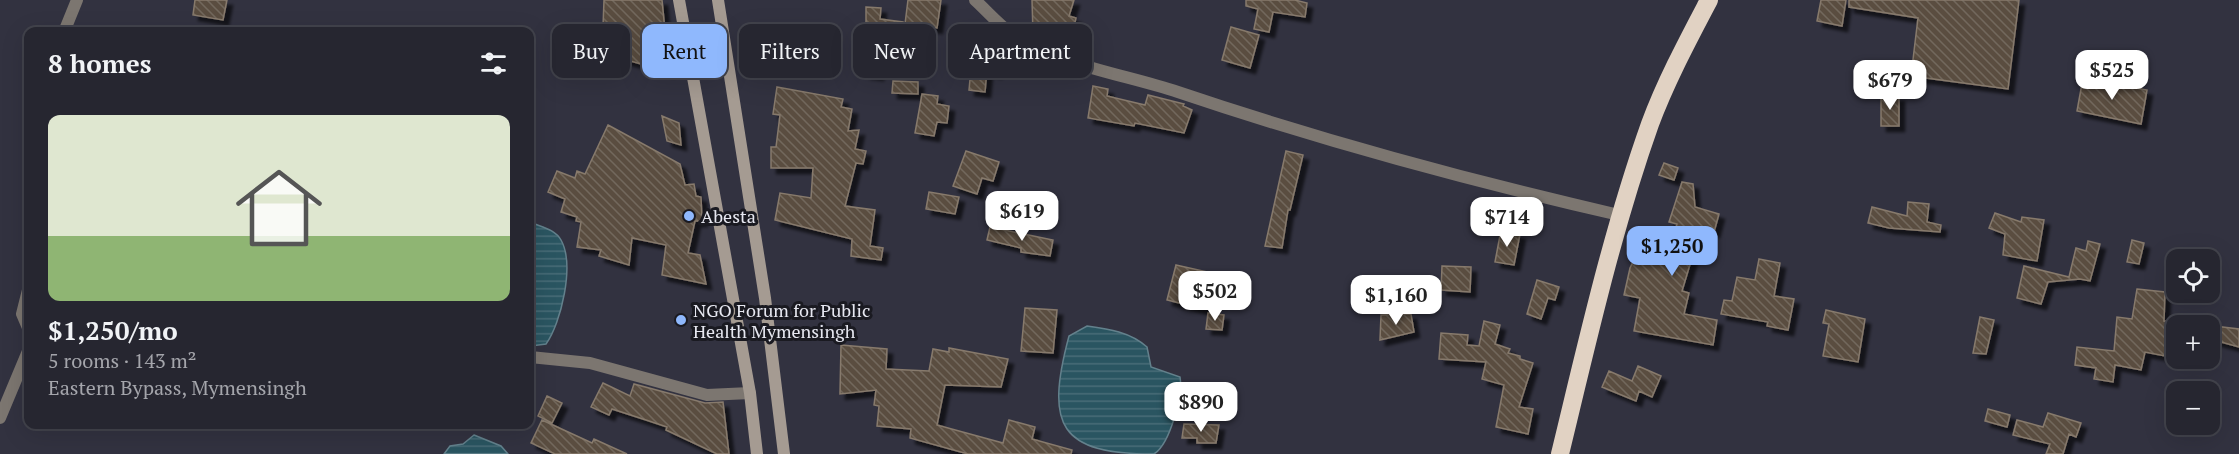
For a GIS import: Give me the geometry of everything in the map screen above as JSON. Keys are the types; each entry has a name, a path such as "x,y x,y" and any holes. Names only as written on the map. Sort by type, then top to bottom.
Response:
{"highway":[{"path":"1560,454 1619,215 1651,122 1683,48 1709,0"}],"main road":[{"path":"679,0 750,393 757,454"},
{"path":"718,0 766,309 784,454"}],"street":[{"path":"66,27 77,0"},
{"path":"975,0 1012,34 1063,59 1151,83 1279,126 1527,194 1619,215"},
{"path":"534,357 590,363 707,395 750,393"},
{"path":"0,418 24,361"}],"water":[{"path":"534,224 558,236 565,251 567,264 561,308 552,335 546,344 534,346"},
{"path":"1087,326 1111,330 1134,338 1147,347 1151,367 1180,377 1177,407 1170,430 1160,449 1154,454 1122,453 1097,448 1079,440 1067,429 1060,413 1059,392 1062,367 1069,336"},
{"path":"474,435 501,446 508,454 444,454 450,446 463,444"}],"building":[{"path":"195,0 227,0 223,20 193,15"},
{"path":"604,0 662,0 664,24 642,24 642,64 630,61 630,24 603,24"},
{"path":"908,0 941,0 937,28 936,24 905,24"},
{"path":"1032,0 1074,0 1069,16 1076,18 1075,24 1033,24"},
{"path":"1246,0 1295,0 1307,3 1305,17 1273,12 1269,32 1254,29 1258,9 1246,6"},
{"path":"1821,0 1846,0 1842,26 1817,21"},
{"path":"1849,0 2019,0 2008,89 1911,76 1918,18 1849,7"},
{"path":"866,7 881,8 880,19 903,22 903,24 866,24"},
{"path":"1231,27 1259,35 1250,68 1222,60"},
{"path":"970,78 986,78 985,92 969,90"},
{"path":"2083,78 2147,90 2141,124 2077,111"},
{"path":"893,81 918,82 918,94 892,93"},
{"path":"1093,86 1108,89 1107,96 1145,105 1148,95 1184,104 1183,106 1192,110 1184,133 1135,123 1134,126 1088,118"},
{"path":"777,87 843,99 841,107 852,109 848,131 859,130 855,149 866,151 863,164 856,163 845,206 875,210 870,246 883,248 881,260 851,256 852,239 775,220 780,193 811,198 813,168 771,168 771,147 776,147 780,115 773,114"},
{"path":"922,94 938,96 937,104 949,106 947,123 937,122 934,136 915,133"},
{"path":"1881,96 1899,96 1899,126 1881,126"},
{"path":"662,116 679,123 681,145 667,141"},
{"path":"608,125 680,164 685,185 694,184 696,196 701,197 702,221 695,221 688,253 700,255 706,284 662,275 666,245 632,238 629,265 599,256 601,250 577,247 581,222 576,221 577,217 561,212 565,199 548,192 557,171 575,178 577,171 585,174"},
{"path":"966,151 999,162 993,181 982,178 977,194 953,186"},
{"path":"1286,151 1303,155 1290,210 1288,210 1282,248 1265,246"},
{"path":"1664,163 1678,168 1674,180 1659,175"},
{"path":"1682,182 1693,184 1695,207 1719,214 1714,232 1701,228 1682,291 1689,293 1684,314 1717,320 1713,345 1634,331 1640,298 1624,295 1630,268 1640,247 1668,256 1677,224 1669,222"},
{"path":"929,192 959,197 955,214 926,209"},
{"path":"1908,202 1929,204 1927,222 1941,225 1940,232 1889,228 1868,223 1872,207 1907,216"},
{"path":"1995,213 2021,222 2022,217 2044,220 2037,261 2003,255 2005,234 1989,228"},
{"path":"990,227 1053,240 1050,256 1021,252 1021,248 987,240"},
{"path":"1501,230 1520,234 1514,265 1495,262"},
{"path":"2132,240 2144,243 2139,264 2127,262"},
{"path":"2088,241 2100,244 2090,281 2080,279 2048,282 2041,304 2017,298 2024,266 2069,277 2076,248 2086,251"},
{"path":"1759,259 1780,263 1774,296 1794,299 1788,330 1767,326 1768,322 1721,314 1724,300 1732,301 1737,277 1755,280"},
{"path":"1176,265 1212,273 1204,309 1167,300"},
{"path":"1442,266 1471,267 1470,292 1441,290"},
{"path":"1537,280 1559,287 1555,300 1548,298 1541,319 1527,314"},
{"path":"2137,289 2165,292 2166,356 2145,352 2141,370 2115,365 2113,382 2094,379 2096,368 2075,365 2077,347 2114,351 2117,317 2132,319"},
{"path":"1025,308 1057,310 1053,353 1021,351"},
{"path":"1826,310 1865,319 1858,362 1823,356 1829,324 1823,323"},
{"path":"1208,313 1224,315 1222,330 1206,329"},
{"path":"1411,314 1414,332 1380,340 1381,315"},
{"path":"1980,317 1994,320 1986,354 1973,353"},
{"path":"1484,321 1500,325 1495,344 1510,349 1508,353 1520,356 1520,359 1533,363 1519,407 1533,409 1528,434 1496,427 1504,385 1482,379 1486,362 1439,359 1441,333 1468,335 1467,345 1479,346"},
{"path":"2220,327 2239,329 2239,347 2220,342"},
{"path":"841,345 887,349 886,369 929,371 933,349 949,352 949,348 1008,359 1001,387 945,385 937,425 1003,443 1009,420 1035,427 1032,439 1072,450 1071,454 968,454 910,438 911,429 877,426 879,406 874,405 876,390 840,394"},
{"path":"1638,366 1661,376 1652,397 1639,391 1636,401 1602,387 1609,371 1632,381"},
{"path":"603,383 630,396 634,384 705,403 723,402 729,454 717,454 666,430 667,427 612,409 609,415 591,407"},
{"path":"547,396 562,403 552,423 538,416"},
{"path":"1988,409 2010,415 2007,427 1985,421"},
{"path":"2048,413 2081,423 2076,437 2069,434 2063,454 2046,454 2050,444 2013,435 2017,420 2043,427"},
{"path":"542,420 592,443 594,439 627,454 555,454 531,443"},
{"path":"1184,424 1219,425 1216,443 1197,443 1197,438 1182,438"}],"place":[{"name":"Abesta","path":"689,216"},
{"name":"NGO Forum for Public Health Mymensingh","path":"681,320"}]}
